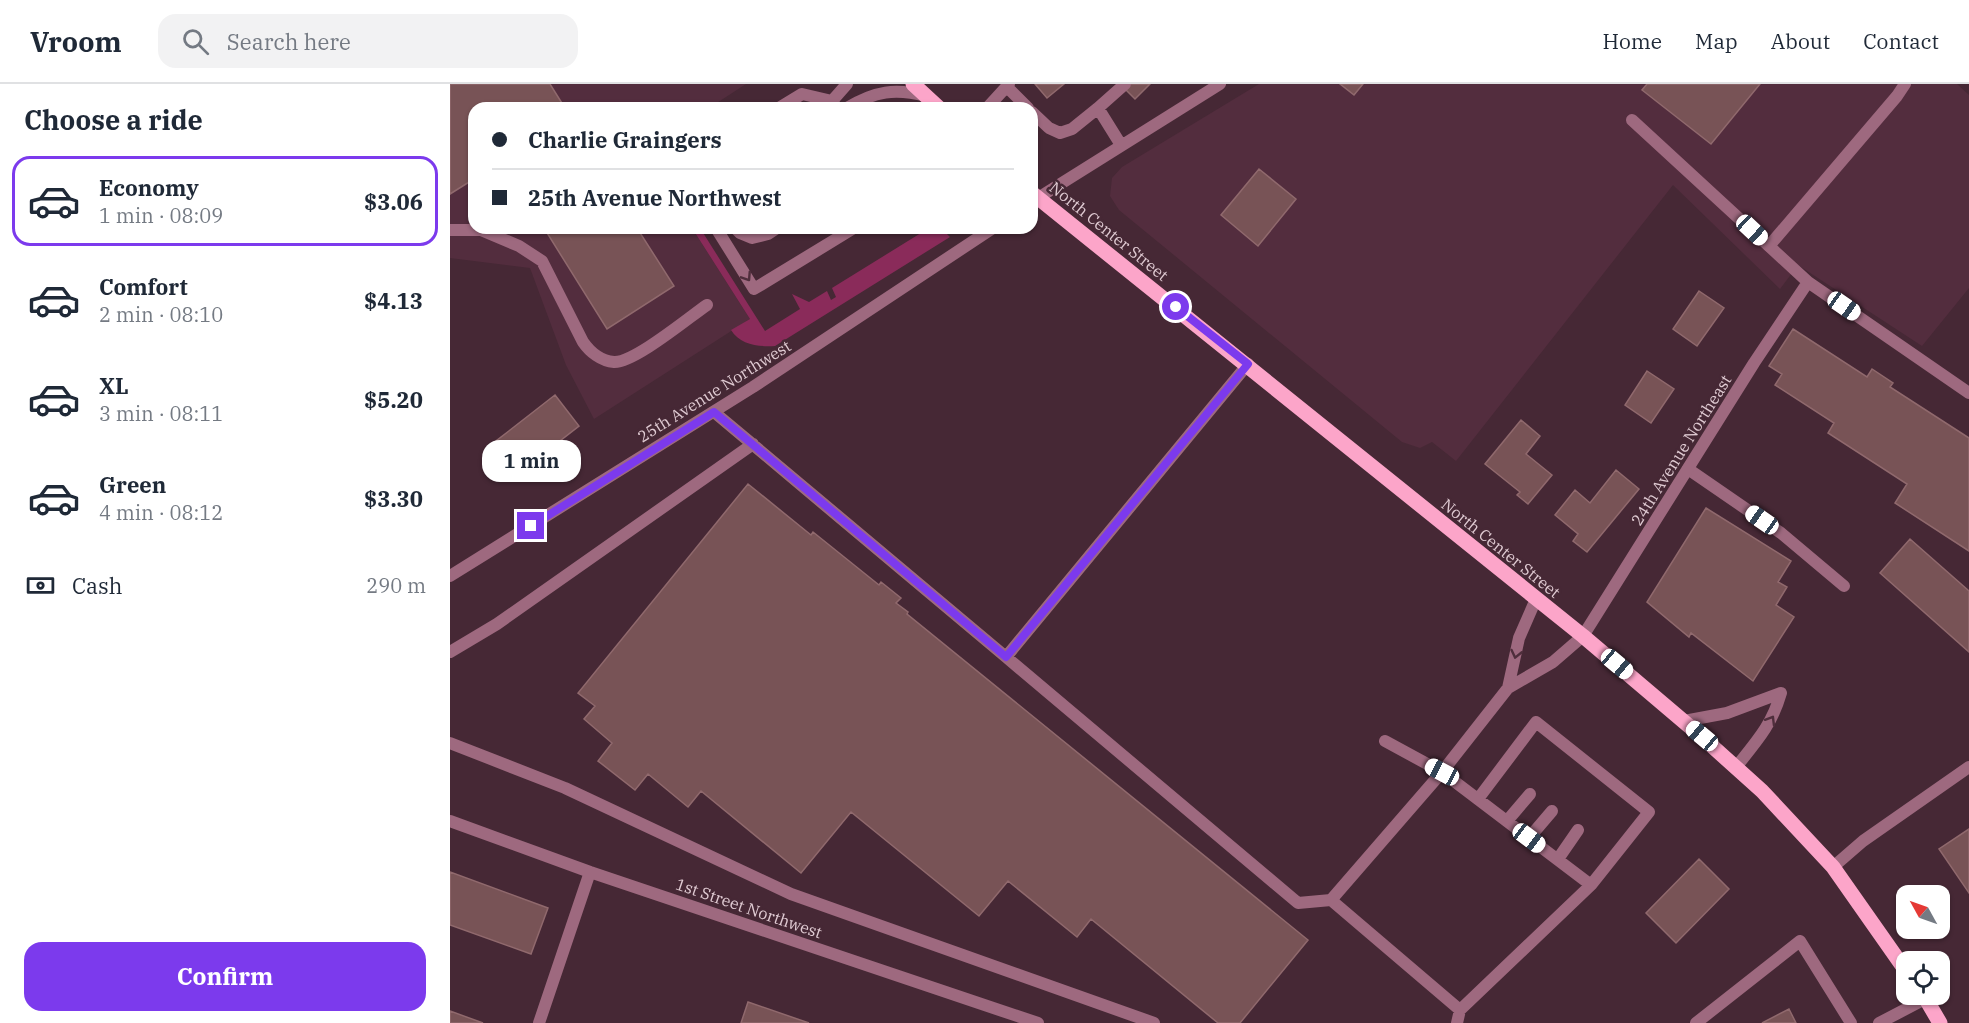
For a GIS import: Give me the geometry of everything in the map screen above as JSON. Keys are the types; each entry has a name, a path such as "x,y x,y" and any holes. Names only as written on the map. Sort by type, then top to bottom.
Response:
{"main road":[{"path":"913,84 932,102"},
{"name":"North Center Street","path":"1038,200 1248,364 1684,721 1736,767 1788,818 1833,867 1896,957"},
{"path":"1929,1005 1940,1023"}],"street":[{"path":"836,102 847,84"},
{"path":"1038,118 1049,128 1060,133 1072,129 1125,84"},
{"path":"1038,195 1220,84"},
{"path":"1769,246 1905,84"},
{"path":"993,102 1008,86 1023,102"},
{"path":"857,102 864,98 898,91 926,96"},
{"path":"789,102 802,94 828,102"},
{"path":"1098,108 1121,145"},
{"path":"1632,120 1808,282 1969,393"},
{"path":"450,230 468,230"},
{"path":"490,234 519,246 542,261 583,342 589,351 601,358 615,362 631,358 707,305"},
{"path":"720,234 754,289 844,234"},
{"path":"742,234 752,238 768,234"},
{"name":"25th Avenue Northwest","path":"450,576 714,412 984,234"},
{"name":"24th Avenue Northeast","path":"1508,688 1553,662 1583,636 1808,282"},
{"path":"1006,657 1248,364"},
{"path":"714,412 1298,903 1331,900 1442,772 1508,688 1519,638 1536,599"},
{"path":"450,652 497,624 753,444"},
{"path":"1688,469 1781,533 1844,586"},
{"path":"1684,721 1727,713 1781,693 1775,714 1736,767"},
{"path":"1457,1023 1460,1010 1591,885 1649,812 1611,790 1565,753 1536,722 1478,799"},
{"path":"1385,741 1442,772 1591,885"},
{"path":"450,743 565,788 791,894 1154,1023"},
{"path":"1833,867 1863,841 1969,767"},
{"path":"1507,821 1530,794"},
{"path":"1529,838 1552,811"},
{"name":"1st Street Northwest","path":"450,821 590,872 1038,1023"},
{"path":"1558,859 1578,830"},
{"path":"539,1023 590,872"},
{"path":"1331,900 1460,1010"},
{"path":"1696,1023 1800,941 1851,1023"},
{"path":"1879,1023 1910,1005"}],"shaded area":[{"path":"450,84 746,84 718,102 468,102 468,234 696,234 750,319 594,419 566,365 530,268 450,258"},
{"path":"1259,84 1957,84 1969,95 1969,288 1922,346 1798,265 1780,289 1673,185 1456,461 1432,442 1420,448 1402,442 1119,210 1110,196 1112,178 1122,167"},
{"path":"696,234 704,234 765,331 800,309 792,294 809,302 827,291 831,300 836,297 832,288 919,234 947,234 950,237 775,346 750,344 739,339 731,330 750,319"}],"building":[{"path":"450,84 550,84 561,102 468,102 468,183 450,194"},
{"path":"1035,84 1064,84 1047,98"},
{"path":"1120,84 1150,84 1135,99"},
{"path":"1340,84 1363,84 1354,95"},
{"path":"1647,84 1760,84 1711,144 1642,90"},
{"path":"1259,169 1296,199 1258,246 1221,215"},
{"path":"548,234 641,234 674,286 607,329"},
{"path":"1699,291 1724,308 1697,346 1673,329"},
{"path":"1793,329 1867,377 1872,369 1893,383 1890,387 1969,438 1969,551 1895,503 1907,484 1828,433 1834,423 1775,385 1782,374 1769,366"},
{"path":"1647,371 1674,389 1651,423 1625,405"},
{"path":"555,395 579,426 520,472 496,441"},
{"path":"1521,420 1540,436 1526,454 1552,475 1528,504 1517,495 1520,492 1485,464"},
{"path":"1616,470 1639,489 1587,552 1573,541 1578,534 1555,515 1575,490 1590,503"},
{"path":"748,484 811,535 813,532 879,585 881,582 901,598 896,603 908,612 907,614 1308,940 1240,1023 1218,1023 1091,919 1077,937 1008,881 979,916 851,812 801,873 701,791 688,807 648,774 635,790 598,761 612,743 584,719 595,706 578,693"},
{"path":"1706,508 1791,561 1778,582 1787,587 1776,605 1794,617 1753,681 1691,633 1689,637 1647,602"},
{"path":"1910,539 1969,591 1969,652 1880,573"},
{"path":"1969,829 1969,893 1939,849"},
{"path":"1699,859 1729,889 1676,943 1646,913"},
{"path":"450,872 548,908 531,954 450,925"},
{"path":"748,1002 809,1023 741,1023"},
{"path":"1789,1009 1796,1023 1762,1023"},
{"path":"450,1011 483,1023 450,1023"}],"route":[{"path":"531,526 714,412 1006,657 1248,364 1176,307"}]}
